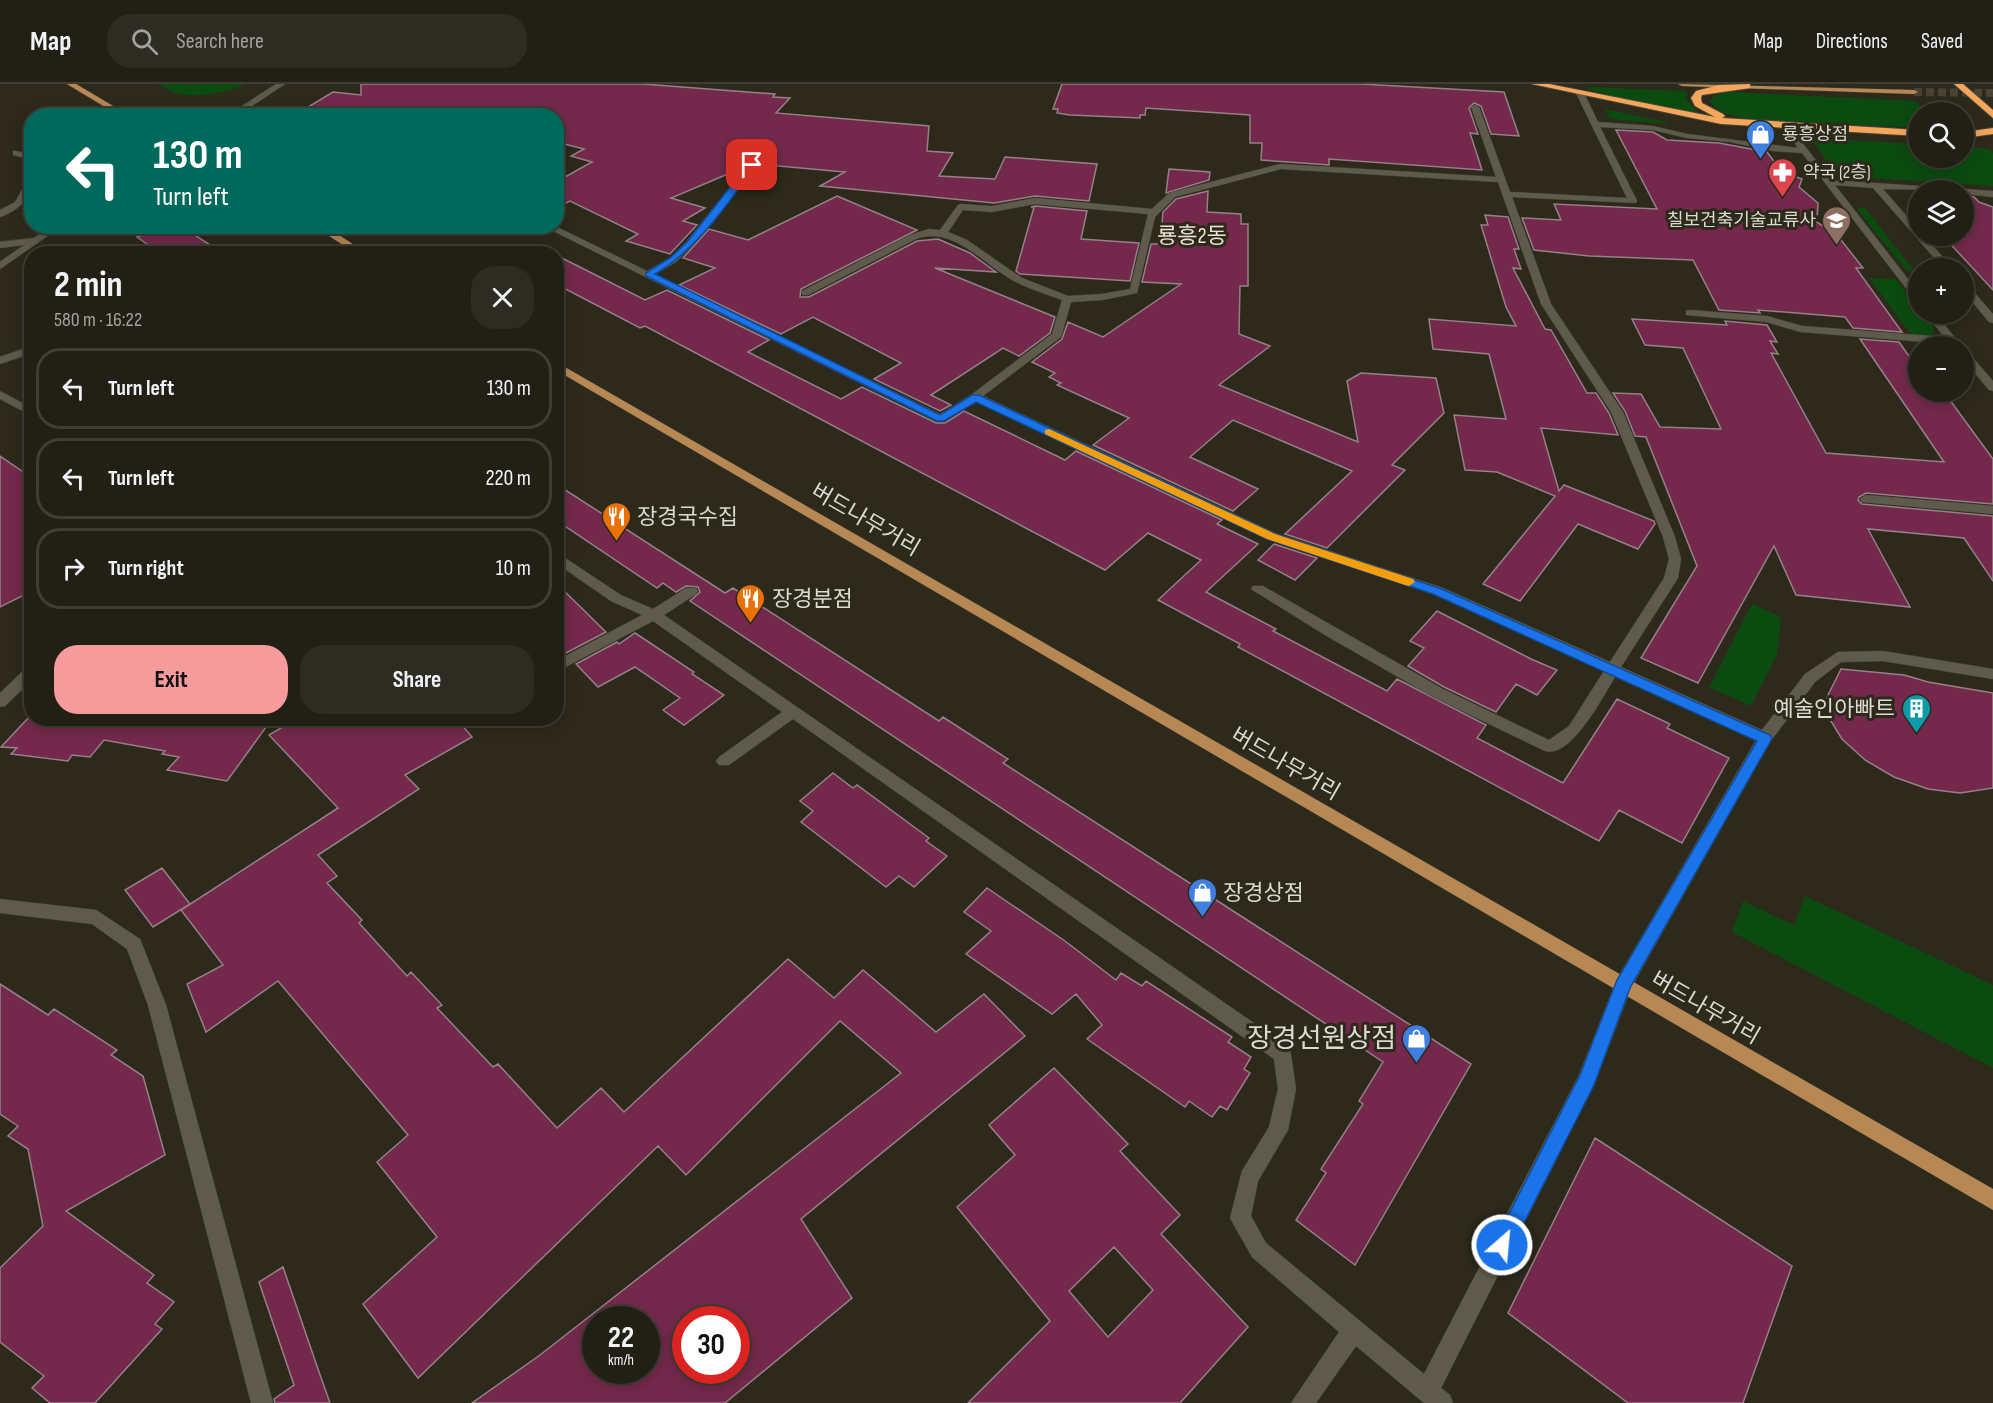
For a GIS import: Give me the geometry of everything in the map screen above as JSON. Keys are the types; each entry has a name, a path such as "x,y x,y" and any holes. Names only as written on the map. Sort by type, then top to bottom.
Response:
{"highway":[{"path":"1536,84 1695,117 1754,124 1908,132"},
{"path":"1733,84 1747,86"},
{"path":"1958,84 1993,115"},
{"path":"1747,86 1707,90 1699,93 1696,98 1698,104 1719,116 1754,124"},
{"path":"1974,135 1993,131"},
{"path":"1974,138 1993,142"}],"main road":[{"path":"71,84 112,108"},
{"path":"1682,84 1914,92"},
{"path":"331,234 351,246"},
{"name":"버드나무거리","path":"564,370 1993,1200"}],"street":[{"path":"244,108 281,84"},
{"path":"1506,194 1633,201 1580,93"},
{"path":"1258,589 1384,664 1507,729 1550,747 1574,730 1671,578 1675,559 1669,537 1617,412 1546,304 1475,107"},
{"path":"1595,124 1653,128 1687,136 1804,151"},
{"path":"1785,126 1908,285"},
{"path":"16,153 24,156"},
{"path":"649,274 673,260 690,244 752,165"},
{"path":"805,293 913,237 930,232 973,248 1014,278 1067,299 1134,291 1154,212 1172,195 1246,177 1280,166 1502,180"},
{"path":"1828,182 1993,194"},
{"path":"1875,185 1908,222"},
{"path":"0,214 19,204 24,194"},
{"path":"941,235 961,207 992,209 1035,201 1154,212"},
{"path":"28,246 46,234"},
{"path":"564,234 940,419 975,398 1056,335 1067,299"},
{"path":"0,245 35,241"},
{"path":"1929,246 1939,258"},
{"path":"0,266 24,249"},
{"path":"1974,298 1993,320"},
{"path":"1690,313 1767,319 1801,330 1908,340"},
{"path":"1938,324 1948,336"},
{"path":"0,361 24,352"},
{"path":"1974,366 1993,388"},
{"path":"0,394 24,408"},
{"path":"975,398 1271,536 1438,591 1765,738"},
{"path":"1866,500 1993,510"},
{"path":"564,562 616,598 654,615 1283,1054 1287,1089 1278,1130 1249,1178 1240,1218 1259,1251 1435,1397 1587,1079 1623,985 1765,738 1810,678 1838,657 1883,656 1993,674"},
{"path":"564,663 654,615 691,591"},
{"path":"0,702 24,679"},
{"path":"724,761 792,712"},
{"path":"0,906 96,917 134,944 157,1005 262,1403"},
{"path":"1302,1403 1354,1330"}],"green space":[{"path":"158,84 245,84 222,92 187,95"},
{"path":"1586,88 1683,91 1687,93 1686,99 1697,111 1677,110 1606,95"},
{"path":"1729,92 1916,102 1908,102 1908,127 1750,119 1733,116 1717,109 1710,101 1715,95"},
{"path":"1605,109 1666,122 1668,124 1610,119"},
{"path":"1817,138 1908,143 1908,168 1974,168 1974,148 1989,149 1993,153 1993,186 1974,185 1974,180 1908,180 1839,176 1813,141"},
{"path":"1860,207 1866,209 1908,263 1908,270 1906,270 1857,209"},
{"path":"1869,278 1896,279 1908,295 1908,324 1931,324 1934,328 1933,335 1918,336 1910,333"},
{"path":"1752,604 1781,617 1777,654 1751,706 1709,687"},
{"path":"1805,896 1993,985 1993,1068 1732,932 1743,901 1794,925"}],"building":[{"path":"361,84 643,84 775,94 773,97 790,98 776,113 929,126 927,151 953,153 939,176 995,179 1005,157 1097,164 1089,201 1035,196 994,203 820,186 845,172 757,164 755,161 749,161 742,168 671,198 705,208 683,221 697,225 670,254 626,241 638,234 570,201 564,204 564,178 592,162 571,156 584,149 564,144 564,108 306,108 333,92 361,95"},
{"path":"1062,84 1361,84 1504,92 1519,136 1491,134 1481,106 1474,103 1469,108 1478,134 1470,133 1482,170 1329,159 1329,165 1261,160 1262,143 1250,143 1250,115 1146,108 1145,115 1140,115 1140,118 1057,113 1058,109 1053,109"},
{"path":"1616,130 1653,132 1667,140 1719,143 1767,152 1782,172 1802,179 1799,187 1818,203 1817,222 1838,236 1863,268 1856,268 1902,332 1853,328 1845,317 1758,310 1760,313 1719,310 1693,260 1589,256 1534,250 1522,218 1561,220 1554,204 1657,209"},
{"path":"1169,169 1210,172 1209,180 1166,193"},
{"path":"1208,191 1207,212 1241,214 1241,224 1248,224 1248,286 1240,286 1239,334 1270,346 1219,385 1358,442 1347,381 1361,373 1436,378 1444,413 1392,465 1405,470 1327,548 1285,534 1352,471 1233,420 1190,457 1258,489 1233,511 1093,445 1129,418 1057,385 1061,383 1049,377 1055,373 1032,362 1062,339 1068,322 1103,337 1181,284 1142,282 1151,244 1160,244 1163,212 1176,199"},
{"path":"837,196 917,230 801,289 800,297 809,297 917,241 938,239 970,253 996,272 935,268 1055,317 1050,333 1019,356 1003,348 931,395 951,405 940,411 874,379 901,363 813,317 781,334 679,285 715,268 683,258 709,229 748,240"},
{"path":"1974,197 1979,202 1993,207 1993,290 1974,269 1974,258 1963,258 1952,246 1974,246"},
{"path":"1035,206 1087,211 1081,239 1139,243 1130,281 1020,274 1016,271 1034,207 1031,207"},
{"path":"1485,215 1508,217 1519,249 1514,249 1521,269 1513,268 1545,329 1551,330 1587,393 1596,393 1609,413 1618,435 1541,428 1559,491 1564,485 1654,521 1655,524 1638,549 1578,524 1520,601 1483,584 1555,496 1497,472 1465,470 1454,415 1506,419 1489,354 1433,349 1429,319 1516,326 1506,307 1481,225 1488,225"},
{"path":"145,234 193,234 212,246 150,246 137,237"},
{"path":"564,259 645,300 667,290 769,340 748,352 841,399 862,387 936,423 945,423 964,411 1065,460 1076,451 1222,520 1217,524 1258,544 1206,592 1276,629 1273,631 1387,691 1397,679 1486,725 1477,738 1563,783 1617,699 1670,724 1667,728 1729,758 1682,843 1619,810 1599,841 1238,647 1240,644 1158,600 1201,560 1148,533 1105,570 645,326 640,328 564,288"},
{"path":"1632,319 1727,325 1725,321 1767,325 1777,342 1770,341 1778,354 1771,353 1826,453 1944,462 1860,339 1899,342 1908,355 1908,402 1951,402 1993,459 1993,504 1866,493 1858,500 1862,504 1993,516 1993,581 1964,538 1868,529 1910,607 1796,595 1774,546 1698,683 1641,658 1697,566 1646,437 1635,436 1625,411 1613,393 1641,394 1660,427 1721,429 1683,348 1645,345"},
{"path":"0,456 24,472 24,595 0,607"},
{"path":"564,489 725,593 733,588 939,721 943,717 1008,759 1003,763 1471,1064 1355,1265 1296,1220 1326,1173 1321,1169 1363,1104 1359,1101 1383,1062 690,601 700,592 698,587 686,586 676,592 663,583 657,588 564,525"},
{"path":"1274,544 1317,558 1295,580 1258,560"},
{"path":"564,591 606,632 566,653 564,651"},
{"path":"1437,611 1557,670 1537,695 1516,684 1496,712 1444,687 1408,666 1424,648 1410,641"},
{"path":"635,633 724,695 684,725 663,710 680,698 635,667 598,687 576,664 617,642 619,644"},
{"name":"예술인아빠트","path":"1841,669 1904,675 1928,682 1993,693 1993,788 1960,793 1928,789 1894,777 1865,760 1842,739 1829,718 1826,699"},
{"path":"24,722 24,726 266,727 227,781 167,770 179,757 162,754 165,751 104,740 90,757 72,755 68,761 11,754 17,748 1,747"},
{"path":"284,726 463,726 472,737 405,775 419,789 318,855 337,876 327,883 362,920 359,923 407,976 411,972 442,1005 437,1008 493,1067 498,1064 557,1128 601,1088 624,1112 788,959 834,998 863,970 936,1032 984,994 1025,1036 801,1219 852,1298 750,1382 750,1306 672,1306 672,1384 748,1384 725,1403 472,1403 582,1322 582,1384 660,1384 660,1306 603,1306 901,1073 840,1021 686,1175 658,1146 418,1378 363,1304 437,1237 377,1162 408,1135 278,981 206,1032 187,984 223,965 181,910 338,808 269,735"},
{"path":"833,773 853,788 857,785 929,838 926,841 947,856 914,887 899,876 886,887 801,822 813,811 800,801"},
{"path":"162,868 190,904 153,927 125,890"},
{"path":"987,888 1065,941 1116,980 1121,973 1142,986 1146,981 1232,1037 1228,1042 1251,1057 1244,1069 1250,1073 1227,1110 1220,1106 1212,1117 1189,1101 1185,1107 1087,1039 1102,1025 1076,994 1052,1014 966,954 991,931 964,912"},
{"path":"0,984 48,1015 54,1009 117,1050 111,1055 143,1076 165,1155 66,1211 154,1275 147,1283 174,1302 155,1324 162,1329 95,1403 50,1403 32,1388 44,1376 0,1342 0,1268 43,1226 28,1149 8,1136 18,1126 0,1114"},
{"path":"1054,1068 1128,1144 1120,1151 1180,1215 1161,1234 1248,1327 1180,1403 968,1403 1050,1321 957,1207 1015,1155 989,1125","holes":["1114,1247 1153,1290 1108,1337 1069,1291"]},
{"path":"1595,1138 1792,1266 1743,1403 1628,1403 1508,1313"},
{"path":"283,1267 330,1403 275,1403 274,1399 294,1385 259,1282"}],"tunnel":[{"path":"1914,92 1993,93"}],"slow traffic":[{"path":"1049,432 1271,536 1409,582"}],"place":[{"name":"룡흥상점","path":"1761,160"},
{"name":"약국 (2층)","path":"1782,198"},
{"name":"칠보건축기술교류사","path":"1837,246"},
{"name":"장경국수집","path":"616,542"},
{"name":"장경분점","path":"751,624"},
{"name":"예술인아빠트","path":"1916,734"},
{"name":"장경상점","path":"1202,918"},
{"name":"장경선원상점","path":"1417,1064"}],"district":[{"name":"룡흥2동","path":"1192,235"}],"route":[{"path":"752,165 690,244 673,260 649,274 940,419 975,398 1271,536 1438,591 1765,738 1623,985 1587,1079 1502,1245"}]}
